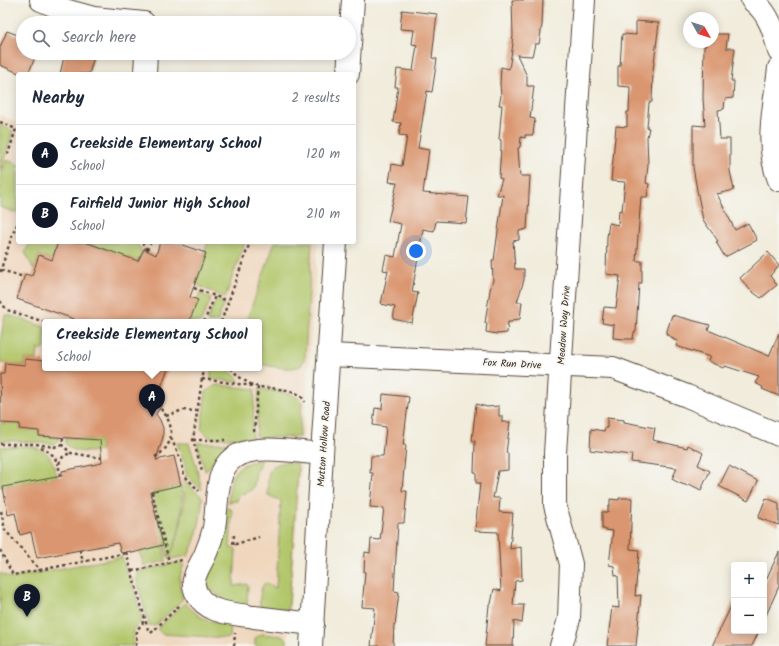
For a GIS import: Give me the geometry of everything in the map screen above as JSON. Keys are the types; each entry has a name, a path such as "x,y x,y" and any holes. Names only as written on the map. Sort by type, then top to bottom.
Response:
{"street":[{"path":"42,0 65,10 87,16"},
{"path":"352,16 353,0"},
{"name":"Meadow Way Drive","path":"561,646 569,619 571,564 555,505 555,453 584,0"},
{"path":"752,0 758,4 773,27 779,50"},
{"path":"146,60 146,72"},
{"path":"348,72 349,60"},
{"path":"779,68 771,142 775,170 779,180"},
{"name":"Mutton Hollow Road","path":"311,646 336,244"},
{"name":"Fox Run Drive","path":"328,355 613,368 688,396 779,435"},
{"path":"313,624 217,611 205,604 201,599 198,595 194,582 196,570 206,554 213,532 219,480 224,467 233,458 249,450 322,454"}],"path":[{"path":"0,122 16,129 8,154"},
{"path":"16,227 0,271 24,277"},
{"path":"143,244 147,250 149,244"},
{"path":"222,319 249,244"},
{"path":"194,288 228,301"},
{"path":"205,319 214,296"},
{"path":"0,301 7,310 42,321"},
{"path":"233,371 244,381 257,386"},
{"path":"202,379 294,392 301,396 305,402"},
{"path":"254,439 257,386"},
{"path":"160,408 170,425 171,438 181,460 184,475 200,491"},
{"path":"166,416 184,410 197,411"},
{"path":"62,445 63,438"},
{"path":"155,457 167,448 171,438"},
{"path":"0,444 36,444 54,448 62,445"},
{"path":"36,444 54,456 58,464 60,476"},
{"path":"62,445 71,453"},
{"path":"58,464 62,456 71,453 102,458"},
{"path":"152,492 169,562"},
{"path":"7,510 1,511 5,530 40,570"},
{"path":"233,545 259,537"},
{"path":"0,550 13,575 83,562 126,552 150,633 182,603"},
{"path":"80,550 83,562"},
{"path":"132,571 184,560"},
{"path":"136,646 137,630 145,619"}],"shaded area":[{"path":"0,115 16,122 16,244 318,244 287,646 0,646"}],"green space":[{"path":"0,125 13,131 0,172"},
{"path":"6,160 16,163 16,213 0,207 0,178"},
{"path":"30,244 57,244 52,260 39,255 34,270 25,252"},
{"path":"91,244 137,244 142,252 138,261"},
{"path":"207,244 244,244 225,298 195,284 206,254 204,253"},
{"path":"274,244 312,244 305,357 301,366 280,368 262,365 262,319 247,319"},
{"path":"200,293 211,299 202,319 190,319"},
{"path":"217,300 224,303 218,319 208,319"},
{"path":"5,315 42,326 42,349 38,349 37,360 25,359 25,365 0,363 0,342"},
{"path":"211,371 230,371 239,380 238,382 211,379"},
{"path":"216,385 255,389 252,438 210,438 201,429 206,392"},
{"path":"259,389 288,393 298,398 302,402 299,437 256,438"},
{"path":"0,423 20,424 20,429 39,431 39,436 59,437 59,441 54,444 0,441"},
{"path":"66,438 100,440 101,451 76,451 68,447 65,443"},
{"path":"177,443 189,443 202,490 187,476"},
{"path":"197,443 231,443 231,445 217,455 205,471"},
{"path":"28,446 45,452 51,459 57,477 0,487 0,447"},
{"path":"259,460 261,461 256,472 253,488 248,492 239,495 237,501 228,502 230,485 234,473 243,465"},
{"path":"288,462 297,463 298,470 289,604 287,609 281,610 260,607 260,598 263,585 265,583 276,588 281,501 268,495 268,476 269,472 275,465"},
{"path":"183,480 202,497 200,520 194,542 188,556 170,559 182,519 184,500"},
{"path":"181,485 182,504 180,523 176,541 168,558 152,492"},
{"path":"227,508 231,509 232,512 230,548 236,549 234,586 248,585 247,606 229,605 205,583"},
{"path":"163,545 166,561 144,566 139,551"},
{"path":"122,557 127,574 131,578 142,619 134,630 133,646 0,646 0,573 13,579 20,576"},
{"path":"179,562 184,565 180,582 183,599 155,626 149,625 136,577 137,572"},
{"path":"185,603 204,619 229,624 231,626 230,637 162,634 157,629"},
{"path":"262,634 281,636 287,639 287,646 255,646 255,638"}],"building":[{"path":"512,0 543,0 542,25 539,44 535,44 532,56 517,55 527,76 527,86 534,86 530,118 535,119 533,135 525,135 525,138 521,137 520,147 518,148 520,176 530,176 527,229 519,231 519,240 513,241 515,269 524,269 524,280 517,302 522,302 520,319 508,322 507,333 497,334 486,332 487,323 485,323 493,280 492,260 494,260 503,195 497,195 502,179 499,178 501,140 499,139 502,105 499,105 501,96 501,67 509,69 513,44"},
{"path":"402,10 437,14 432,58 437,59 432,92 427,91 418,148 429,150 423,193 469,197 466,223 436,221 434,231 423,229 412,292 418,293 412,323 393,319 395,307 381,304 388,271 383,270 386,255 395,257 401,224 388,221 397,183 389,182 392,164 402,166 407,136 399,135 401,123 393,122 398,87 395,87 397,69 413,71 417,45 412,44 414,30 400,29"},
{"path":"636,21 659,23 653,71 652,102 649,102 647,128 649,128 647,137 648,165 646,183 649,184 647,197 641,197 636,261 642,261 642,283 639,283 636,332 634,332 633,339 624,339 613,338 614,325 602,323 604,307 616,308 620,276 606,274 609,223 618,225 619,210 622,211 625,182 611,181 616,126 627,127 627,112 629,112 630,87 618,86 618,66 620,66 622,34 636,35"},
{"path":"7,31 16,34 16,60 34,60 29,72 16,72 0,65 0,47"},
{"path":"719,34 728,34 726,48 735,48 731,81 734,81 733,98 725,99 724,109 718,110 720,139 730,139 730,171 734,190 717,194 735,230 748,223 757,240 725,257 716,242 718,241 703,220 693,167 693,125 705,126 703,98 704,48 719,48"},
{"path":"63,60 93,60 90,72 60,72"},
{"path":"57,244 91,244 138,261 144,249 156,255 159,244 182,244 206,253 190,297 198,300 190,319 74,319 17,299 25,274 32,276 39,255 52,260"},
{"path":"768,252 779,265 770,276 777,285 761,298 750,290 740,278"},
{"path":"672,315 710,325 708,330 769,356 779,333 779,396 762,389 763,387 755,383 759,377 725,366 723,368 708,361 710,357 676,346 678,341 666,334"},
{"path":"25,359 42,361 42,371 167,371 156,401 163,403 156,414 163,428 163,437 156,460 174,456 181,485 150,492 163,545 132,553 131,551 121,553 118,543 37,558 31,532 20,535 15,513 8,515 3,487 62,476 62,471 102,463 100,440 39,436 39,431 19,429 20,424 1,423 0,374 4,374 5,363 25,365"},
{"path":"383,394 409,397 403,445 406,445 402,491 407,491 404,523 398,523 394,591 399,592 395,625 394,624 393,646 371,646 375,608 362,607 365,552 370,553 371,539 380,540 384,508 370,507 373,473 370,473 371,456 383,456 386,427 373,425 375,408 382,409"},
{"path":"476,404 487,407 499,406 499,416 502,416 502,422 510,422 506,453 508,453 508,470 498,471 493,498 500,498 499,512 513,513 510,549 521,547 522,580 515,581 513,605 524,605 522,623 514,621 513,646 485,646 489,605 491,604 494,589 501,591 498,532 475,531 480,483 476,483 476,472 474,472 475,441 472,440"},
{"path":"607,418 624,420 624,422 655,428 653,440 687,448 688,445 703,453 698,465 710,471 701,490 689,484 688,486 672,479 677,468 631,462 632,455 590,450 591,429 604,431 605,428 607,428"},
{"path":"729,466 758,481 748,501 719,486"},
{"path":"619,498 632,498 630,549 639,550 635,596 641,595 636,646 607,646 612,607 619,608 618,576 615,575 614,566 609,565 613,531 602,529 602,512 608,512 610,499 619,500"},
{"path":"766,498 779,503 779,525 758,518"},
{"path":"779,552 779,586 767,613 767,598 767,578"},
{"path":"731,606 731,634 758,634 752,646 712,646"}],"place":[{"name":"Creekside Elementary School","path":"152,417"},
{"name":"Fairfield Junior High School","path":"27,617"}]}
